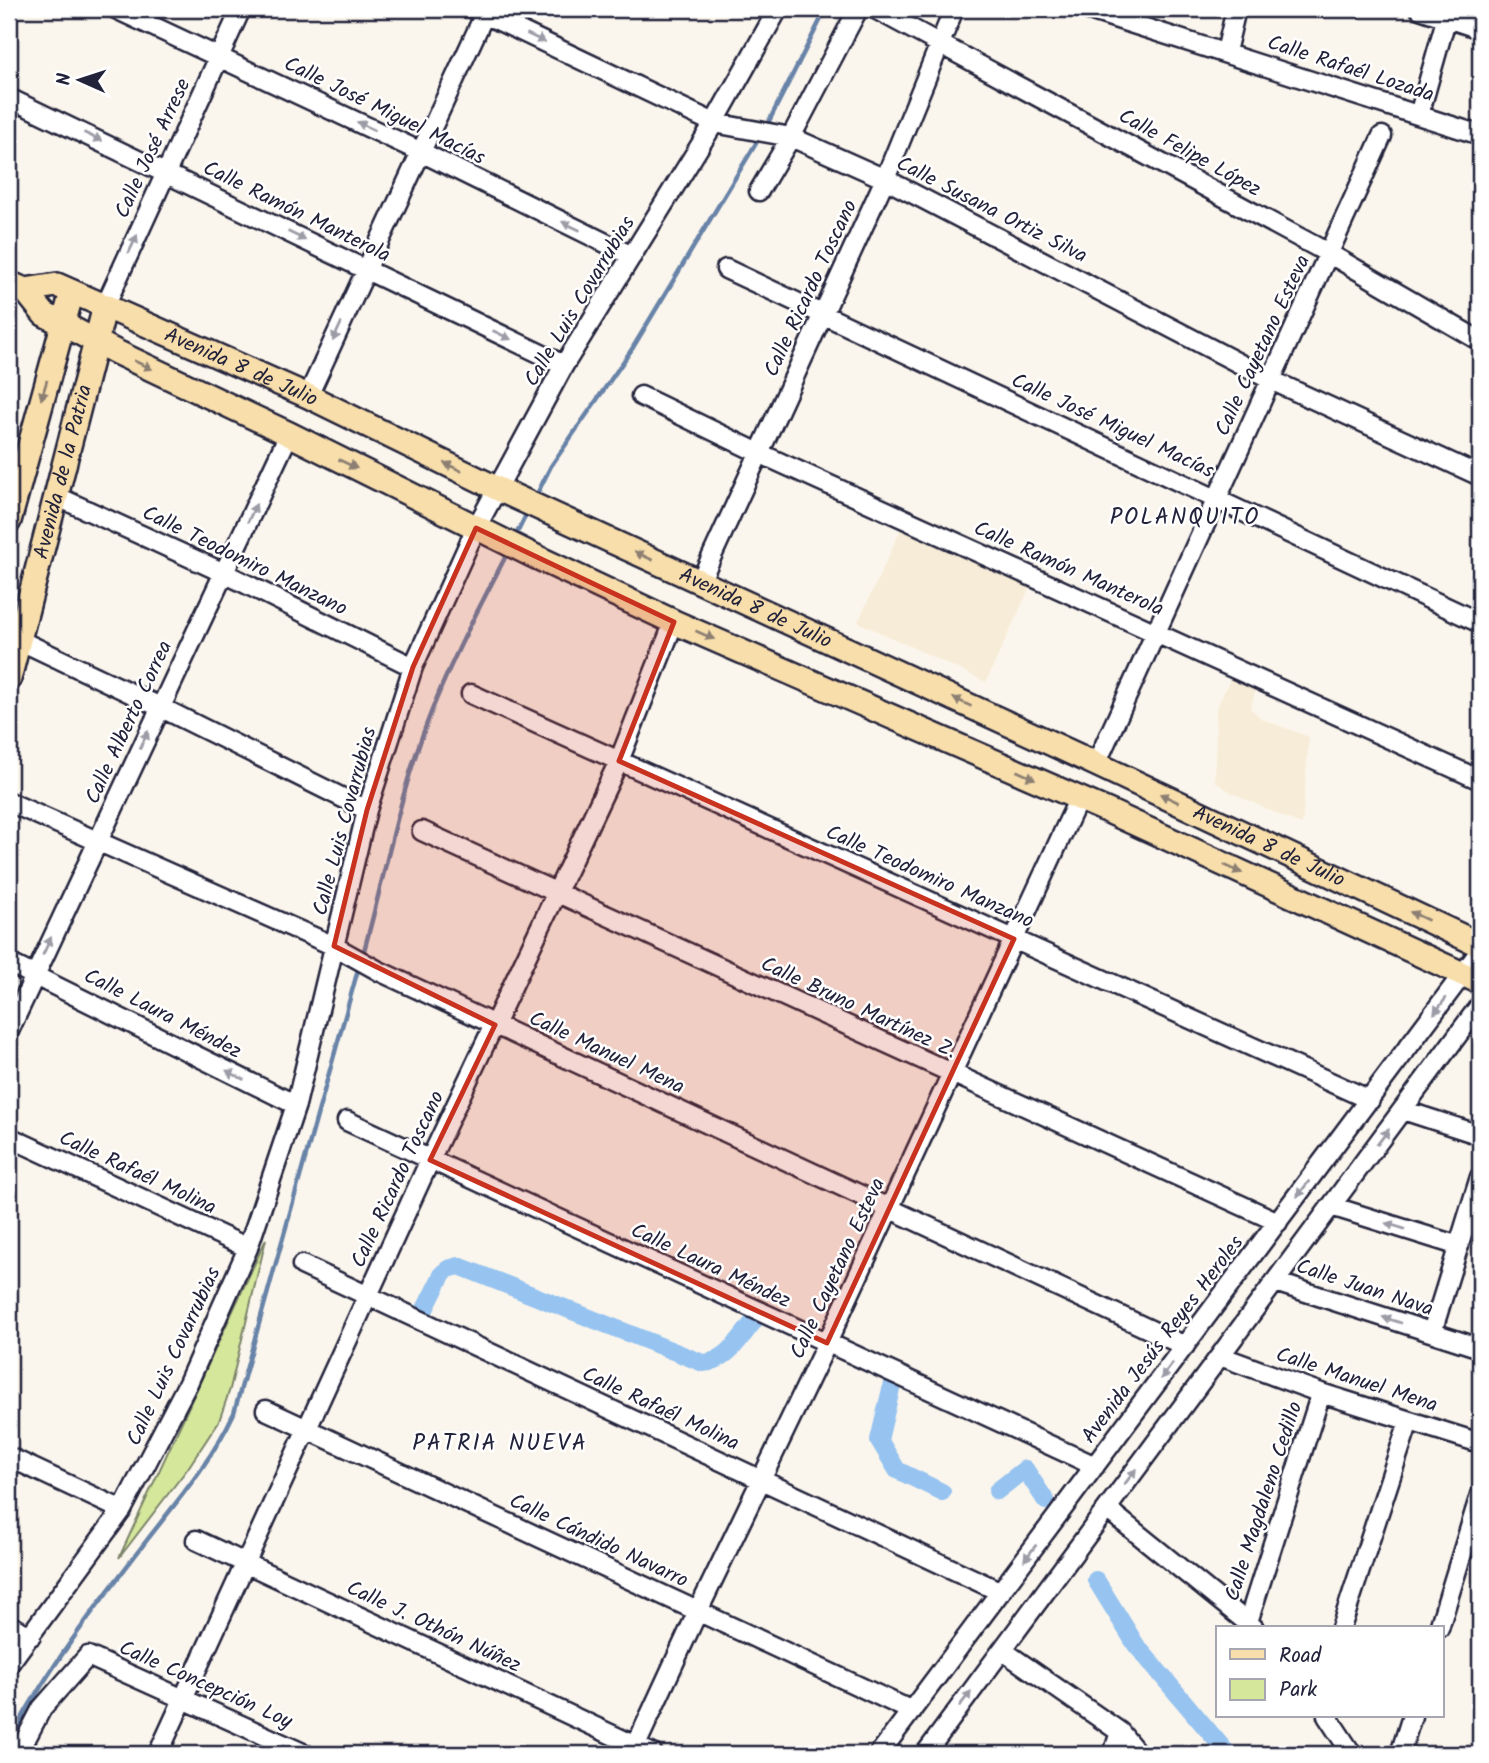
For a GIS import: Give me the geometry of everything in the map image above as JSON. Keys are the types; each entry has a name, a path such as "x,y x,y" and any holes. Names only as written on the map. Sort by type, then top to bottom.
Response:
{"main road":[{"name":"Avenida 8 de Julio","path":"17,286 57,285 308,396 506,492 1096,764 1480,946"},
{"name":"Avenida 8 de Julio","path":"17,286 44,314 95,342 289,434 532,555 674,622 1079,798 1472,978"},
{"name":"Avenida de la Patria","path":"9,521 14,476 72,292"},
{"name":"Avenida de la Patria","path":"9,680 105,306"}],"street":[{"name":"Calle José Miguel Macías","path":"116,9 421,152 632,256"},
{"name":"Calle José Arrese","path":"105,306 242,9"},
{"name":"Calle Luis Covarrubias","path":"9,1664 122,1510 188,1383 248,1248 296,1105 337,948 367,810 413,667 506,492 564,365 632,256 723,125 778,9"},
{"name":"Calle Felipe López","path":"875,9 1328,253 1480,341"},
{"name":"Calle Ricardo Toscano","path":"701,582 885,179 954,9"},
{"name":"Calle Rafaél Lozada","path":"1086,9 1480,135"},
{"path":"1226,52 1236,9"},
{"path":"1420,9 1448,13 1480,29"},
{"name":"Calle Susana Ortiz Silva","path":"482,10 723,125 784,135 885,179 1270,380 1480,476"},
{"path":"308,396 421,152 482,10"},
{"path":"1419,114 1448,13"},
{"path":"759,191 784,135 855,15"},
{"name":"Calle Ramón Manterola","path":"9,98 564,365"},
{"name":"Calle Cayetano Esteva","path":"1096,764 1382,136"},
{"name":"Calle José Miguel Macías","path":"726,270 1480,623"},
{"name":"Calle Ramón Manterola","path":"641,396 759,453 1480,780"},
{"name":"Calle Alberto Correa","path":"9,1031 33,974 289,434"},
{"name":"Calle Teodomiro Manzano","path":"57,496 223,573 413,667"},
{"name":"Calle Ricardo Toscano","path":"158,1754 430,1160 619,761 674,622"},
{"path":"19,640 367,810"},
{"name":"Calle Teodomiro Manzano","path":"471,694 1370,1100"},
{"name":"Calle Cayetano Esteva","path":"634,1750 827,1343 1079,798"},
{"name":"Calle Manuel Mena","path":"9,802 337,948 379,971 1185,1346"},
{"name":"Calle Bruno Martínez Z.","path":"422,831 1278,1222"},
{"name":"Avenida Jesús Reyes Heroles","path":"879,1754 1370,1100 1472,978 1480,951"},
{"name":"Calle Laura Méndez","path":"9,963 296,1105"},
{"path":"929,1753 1002,1650 1480,1005"},
{"path":"1403,1110 1480,1135"},
{"name":"Calle Laura Méndez","path":"347,1121 1095,1466"},
{"name":"Calle Rafaél Molina","path":"9,1137 248,1248"},
{"path":"1432,1332 1480,1177"},
{"path":"1331,1206 1459,1246"},
{"name":"Calle Rafaél Molina","path":"302,1265 1001,1592"},
{"name":"Calle Juan Nava","path":"1275,1282 1480,1348"},
{"name":"Calle Manuel Mena","path":"1220,1356 1321,1394 1480,1443"},
{"name":"Calle Magdaleno Cedillo","path":"1251,1625 1321,1394"},
{"name":"Calle Cándido Navarro","path":"266,1410 912,1711"},
{"path":"1342,1626 1409,1421"},
{"path":"9,1457 122,1510"},
{"path":"1440,1626 1480,1495"},
{"path":"1107,1509 1251,1625"},
{"name":"Calle J. Othón Núñez","path":"196,1540 634,1750 653,1754"},
{"path":"9,1625 31,1636"},
{"path":"1002,1650 1120,1732 1138,1754"},
{"name":"Calle Concepción Loy","path":"18,1754 42,1707 88,1656 305,1754"},
{"path":"1328,1718 1352,1754"},
{"path":"1400,1754 1411,1718"},
{"path":"1113,1754 1120,1732"}],"highlighted area":[{"path":"476,528 674,622 619,761 1014,939 827,1343 430,1160 495,1025 334,946 367,810 413,667"}],"shaded area":[{"path":"902,527 1030,587 986,682 858,622"},
{"path":"1232,676 1257,687 1250,708 1262,719 1309,737 1302,825 1232,793 1215,781 1216,709"}],"green space":[{"path":"266,1239 230,1389 219,1421 188,1468 119,1558"}],"waterway":[{"path":"766,127 826,9"},
{"path":"535,498 551,466 632,349 761,135"},
{"path":"514,539 529,509"},
{"path":"362,958 399,810 427,723 455,657 509,550"},
{"path":"9,1742 56,1663 194,1479 216,1447 234,1413 359,966"},
{"path":"425,1309 443,1273 459,1266 703,1363 712,1362 726,1354 754,1321"},
{"path":"892,1385 879,1440 897,1470 942,1492"},
{"path":"997,1491 1025,1469 1046,1501"},
{"path":"1096,1580 1136,1645 1228,1754"}],"district":[{"name":"POLANQUITO","path":"1185,516"},
{"name":"PATRIA NUEVA","path":"500,1442"}]}
